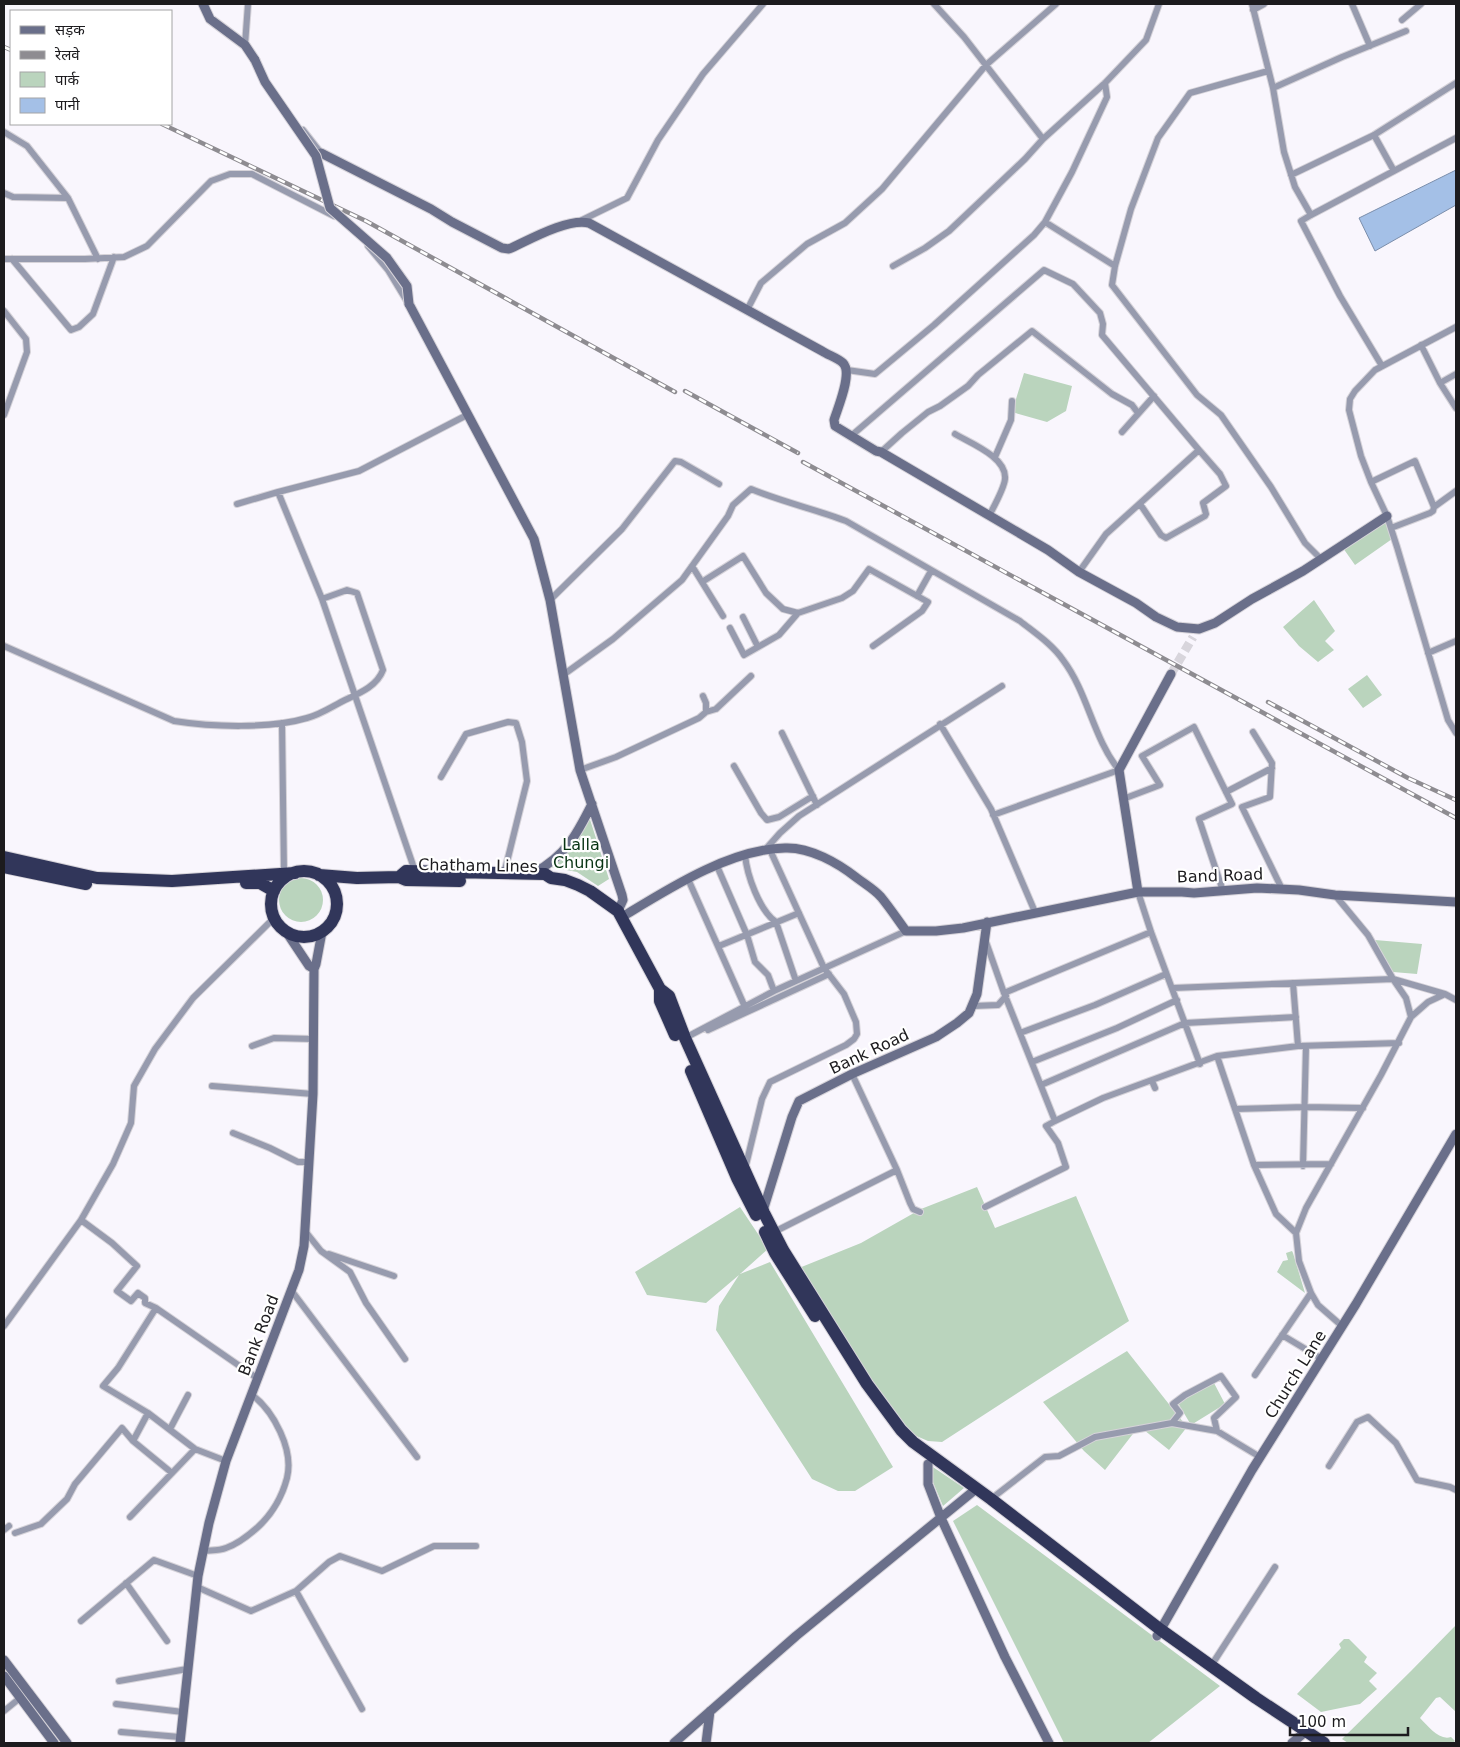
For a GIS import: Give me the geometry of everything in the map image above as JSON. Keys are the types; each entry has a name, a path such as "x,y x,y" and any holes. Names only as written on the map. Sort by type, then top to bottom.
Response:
{"highway":[{"name":"Chatham Lines","path":"4,857 97,878 172,881 303,872 356,878 399,876 406,880 543,884 551,878 545,874 416,871 406,871 399,876"},
{"path":"4,867 65,880 112,887 164,888 254,882 267,886 274,891"},
{"path":"290,873 282,879 274,891 271,909 279,927 287,933 304,937 322,932 330,924 335,914 334,892 328,882 319,875"},
{"path":"551,878 578,884 620,914 660,989 669,996 685,1038 745,1170 775,1253 846,1365 882,1418 905,1445 928,1464 991,1500 1159,1633 1211,1666 1302,1739"},
{"path":"660,989 660,1001 737,1178 760,1215 774,1232 868,1384 901,1430 973,1491 1302,1739 1324,1743"}],"street":[{"path":"203,4 210,19 245,45 299,126 321,152 502,248 509,249 550,230 580,221 627,198 658,140 704,74 763,4"},
{"path":"245,45 248,4"},
{"path":"934,4 964,36 1043,139"},
{"path":"747,310 761,283 807,244 845,223 882,189 986,65 1056,4"},
{"path":"893,266 925,248 949,231 1025,159 1043,139 1105,83 1146,40 1159,4"},
{"path":"1264,4 1252,7 1273,88 1284,152 1295,187 1312,215"},
{"path":"1352,4 1370,46"},
{"path":"1402,20 1421,4"},
{"path":"1273,88 1406,31"},
{"path":"255,60 265,82 316,156 330,208 387,258 407,286 408,304"},
{"path":"1268,71 1190,93 1158,138 1131,209 1115,266 1112,285 1196,395 1221,415 1271,487 1305,543 1321,560"},
{"path":"847,370 875,374 934,325 1034,235 1045,222 1072,172 1107,97 1105,83"},
{"path":"1291,174 1374,135 1456,83"},
{"path":"4,132 27,146 68,198 98,258"},
{"path":"1374,135 1394,171"},
{"path":"1382,366 1340,296 1301,221 1456,138"},
{"path":"4,259 124,257 147,246 211,181 230,174 252,174 333,214 362,239 383,264 408,304 534,538 550,600 580,770 622,895 620,914"},
{"path":"4,193 13,197 68,198"},
{"path":"580,221 589,223 617,237 843,363 847,370 846,379 834,420 835,426 1048,550 1079,572 1136,603 1156,617 1177,627 1199,629 1215,623"},
{"path":"1045,222 1115,266"},
{"path":"12,259 71,330 79,327 93,314 114,257"},
{"path":"851,436 1044,270 1073,284 1100,313 1103,324 1102,335 1220,474 1226,486 1204,502 1205,516 1166,538 1161,535 1140,504"},
{"path":"4,311 26,339 27,352 4,415"},
{"path":"1456,326 1375,370 1355,391 1350,399 1349,410 1361,456 1391,528 1448,720 1456,733"},
{"path":"882,452 928,412 940,406 968,386 978,375 1032,331 1112,394 1132,405 1138,413"},
{"path":"1421,344 1440,383 1456,408"},
{"path":"1440,383 1456,374"},
{"path":"1122,432 1154,396"},
{"path":"995,457 1011,420 1012,400"},
{"path":"237,504 359,471 467,415"},
{"path":"955,434 995,457 1004,468 1005,479 989,516"},
{"path":"1079,572 1106,534 1199,450"},
{"path":"550,600 622,529 675,461 681,462 718,484"},
{"path":"1371,482 1414,461 1434,507"},
{"path":"563,675 613,639 682,580 728,516 733,505 751,489 846,521 1020,622 1042,638 1064,660 1093,718 1107,756 1119,770 1138,892 1200,1064"},
{"path":"1391,528 1434,511 1434,507 1456,491"},
{"path":"278,492 322,599 416,871"},
{"path":"1193,637 1252,599 1288,581 1387,516"},
{"path":"702,582 743,556 766,593 784,609 798,613"},
{"path":"692,566 723,616"},
{"path":"730,628 744,655 779,635 798,613 842,598 854,591 870,569 928,602 922,611 873,646"},
{"path":"917,596 931,571"},
{"path":"4,646 174,721 202,725 282,724 308,718 355,696 377,682 384,670 357,593 347,590 322,599"},
{"path":"743,618 758,647"},
{"path":"1428,653 1456,641"},
{"path":"993,815 1119,770 1171,674"},
{"path":"580,770 616,757 677,729 699,718 706,712 716,710 751,676"},
{"path":"767,850 780,833 799,816 1002,686"},
{"path":"703,696 706,703 706,712"},
{"path":"442,777 466,734 508,722 516,723 522,742 527,781 504,874"},
{"path":"282,724 290,873"},
{"path":"940,724 993,815 1035,912"},
{"path":"1123,799 1160,785 1142,756 1194,727 1232,804 1198,819 1223,891"},
{"path":"1253,732 1272,763 1270,797 1242,807 1282,889"},
{"path":"782,733 817,805"},
{"path":"734,766 767,820 778,817 813,796"},
{"path":"1226,792 1272,768"},
{"path":"532,875 551,864 562,854 581,827 592,804"},
{"path":"620,914 677,883 717,866 745,855 786,848 813,853 845,868 880,896 906,931 708,1030"},
{"path":"745,1170 762,1099 770,1082 846,1045 857,1034 856,1022 844,994 827,971 767,850"},
{"path":"745,855 746,869 753,887 769,917 776,922 796,981"},
{"path":"717,866 747,935 755,962 768,976 774,991"},
{"path":"688,879 745,1007"},
{"name":"Band Road","path":"906,931 936,931 962,928 1138,892 1182,892 1194,894 1257,888 1299,890 1335,895 1456,902"},
{"path":"1335,895 1368,935 1406,998 1411,1018"},
{"path":"719,946 799,913"},
{"path":"4,1326 81,1220 113,1164 130,1123 134,1086 155,1049 193,998 274,918"},
{"name":"Bank Road","path":"760,1215 792,1117 800,1101 852,1074 936,1037 957,1024 969,1013 977,994 987,922"},
{"name":"Bank Road","path":"180,1740 198,1576 209,1523 226,1461 299,1270 304,1246 313,1094 314,969 322,932"},
{"path":"973,1006 998,1005 1005,995 1151,932"},
{"path":"287,933 309,966 314,969"},
{"path":"985,941 1055,1121"},
{"path":"685,1038 774,991 796,981 827,971"},
{"path":"1020,1033 1095,1005 1166,974"},
{"path":"1173,988 1393,979 1445,994 1456,1000"},
{"path":"1293,983 1298,1046"},
{"path":"1342,1326 1318,1305 1311,1293 1300,1261 1296,1233 1306,1208 1399,1043 1411,1018 1428,1002 1445,994"},
{"path":"1032,1062 1117,1028 1177,1000"},
{"path":"1040,1085 1185,1023 1296,1016"},
{"path":"252,1046 274,1038 313,1039"},
{"path":"986,1207 1066,1167 1058,1142 1046,1126 1103,1098 1218,1056 1298,1046 1399,1043"},
{"path":"1303,1166 1306,1046"},
{"path":"1218,1056 1254,1165 1276,1214 1296,1233"},
{"path":"852,1074 897,1170 910,1203 913,1209 920,1212"},
{"path":"1152,1081 1155,1088"},
{"path":"212,1086 313,1094"},
{"path":"1235,1109 1363,1108"},
{"path":"233,1133 298,1162 308,1162"},
{"name":"Church Lane","path":"1159,1633 1260,1457 1322,1359 1456,1134"},
{"path":"1254,1165 1303,1166 1331,1164"},
{"path":"774,1232 897,1170"},
{"path":"81,1220 112,1243 137,1266 117,1291 131,1301 138,1293 145,1298 145,1302 257,1378"},
{"path":"304,1230 321,1251 350,1272 366,1303 405,1358"},
{"path":"321,1251 394,1276"},
{"path":"291,1290 417,1457"},
{"path":"1255,1375 1311,1293"},
{"path":"156,1308 122,1362 103,1386 170,1429 195,1449 226,1461"},
{"path":"1282,1335 1322,1359"},
{"path":"1172,1423 1180,1414 1173,1404 1185,1395 1221,1376 1236,1397 1214,1418 1217,1431"},
{"path":"203,1551 226,1548 248,1536 263,1522 280,1499 287,1476 287,1455 280,1430 272,1416 260,1401 251,1394"},
{"path":"170,1429 188,1395"},
{"path":"133,1441 148,1414"},
{"path":"1329,1466 1357,1422 1368,1418 1396,1443 1417,1480 1456,1490"},
{"path":"991,1500 1045,1456 1058,1456 1096,1437 1172,1423 1217,1431 1260,1457"},
{"path":"15,1533 41,1524 67,1499 75,1484 122,1428 133,1441 172,1473"},
{"path":"130,1518 195,1449"},
{"path":"928,1464 928,1484 941,1518 1005,1658 1049,1743"},
{"path":"674,1743 796,1636 973,1491"},
{"path":"197,1587 251,1611 296,1591 329,1562 340,1556 382,1571 434,1546 476,1546"},
{"path":"81,1621 154,1560 198,1576"},
{"path":"1211,1666 1275,1568"},
{"path":"126,1583 167,1641"},
{"path":"296,1591 362,1709"},
{"path":"4,1660 67,1743"},
{"path":"119,1681 187,1669"},
{"path":"4,1676 54,1743"},
{"path":"4,1711 20,1698"},
{"path":"116,1704 183,1712"},
{"path":"706,1743 710,1711"},
{"path":"121,1732 180,1740"}],"green space":[{"path":"1024,373 1072,386 1066,411 1047,422 1012,412"},
{"path":"1385,519 1392,539 1355,565 1343,548"},
{"path":"1314,600 1335,631 1325,641 1334,650 1318,662 1299,646 1283,627"},
{"path":"1367,675 1382,695 1363,708 1348,689"},
{"name":"Lalla Chungi","path":"587,810 609,879 598,886 577,872 545,866 578,826"},
{"path":"301,878 313,882 319,888 323,900 319,912 313,918 301,922 289,918 283,912 279,900 283,888 289,882"},
{"path":"1375,940 1422,944 1417,974 1393,972"},
{"path":"977,1187 995,1228 1076,1196 1129,1321 942,1442 928,1441 907,1432 860,1371 799,1268 861,1243 921,1209"},
{"path":"740,1207 768,1249 740,1274 770,1262 893,1467 855,1491 838,1491 812,1479 716,1330 719,1306 739,1275 706,1303 647,1295 635,1272"},
{"path":"1292,1251 1305,1293 1277,1272 1283,1261 1288,1260 1286,1253"},
{"path":"1127,1351 1187,1427 1169,1450 1139,1426 1105,1470 1084,1451 1043,1402"},
{"path":"1214,1383 1225,1404 1191,1425 1178,1403"},
{"path":"924,1461 964,1488 943,1506"},
{"path":"977,1505 1220,1686 1148,1743 1064,1743 953,1521"},
{"path":"1456,1625 1456,1712 1440,1697 1436,1698 1420,1718 1438,1735 1447,1738 1451,1737 1455,1741 1453,1743 1348,1743 1342,1739 1411,1671"},
{"path":"1344,1639 1349,1639 1367,1657 1364,1662 1377,1673 1369,1681 1377,1689 1360,1704 1321,1712 1297,1694 1341,1648 1339,1644"}],"water":[{"path":"1456,170 1456,205 1375,251 1359,218"}],"tunnel":[{"path":"1171,674 1193,637"}],"railway":[{"path":"4,47 10,50"},
{"path":"164,125 366,221 675,392"},
{"path":"685,391 798,453"},
{"path":"803,462 1456,818"},
{"path":"1268,702 1408,778 1456,800"}]}
